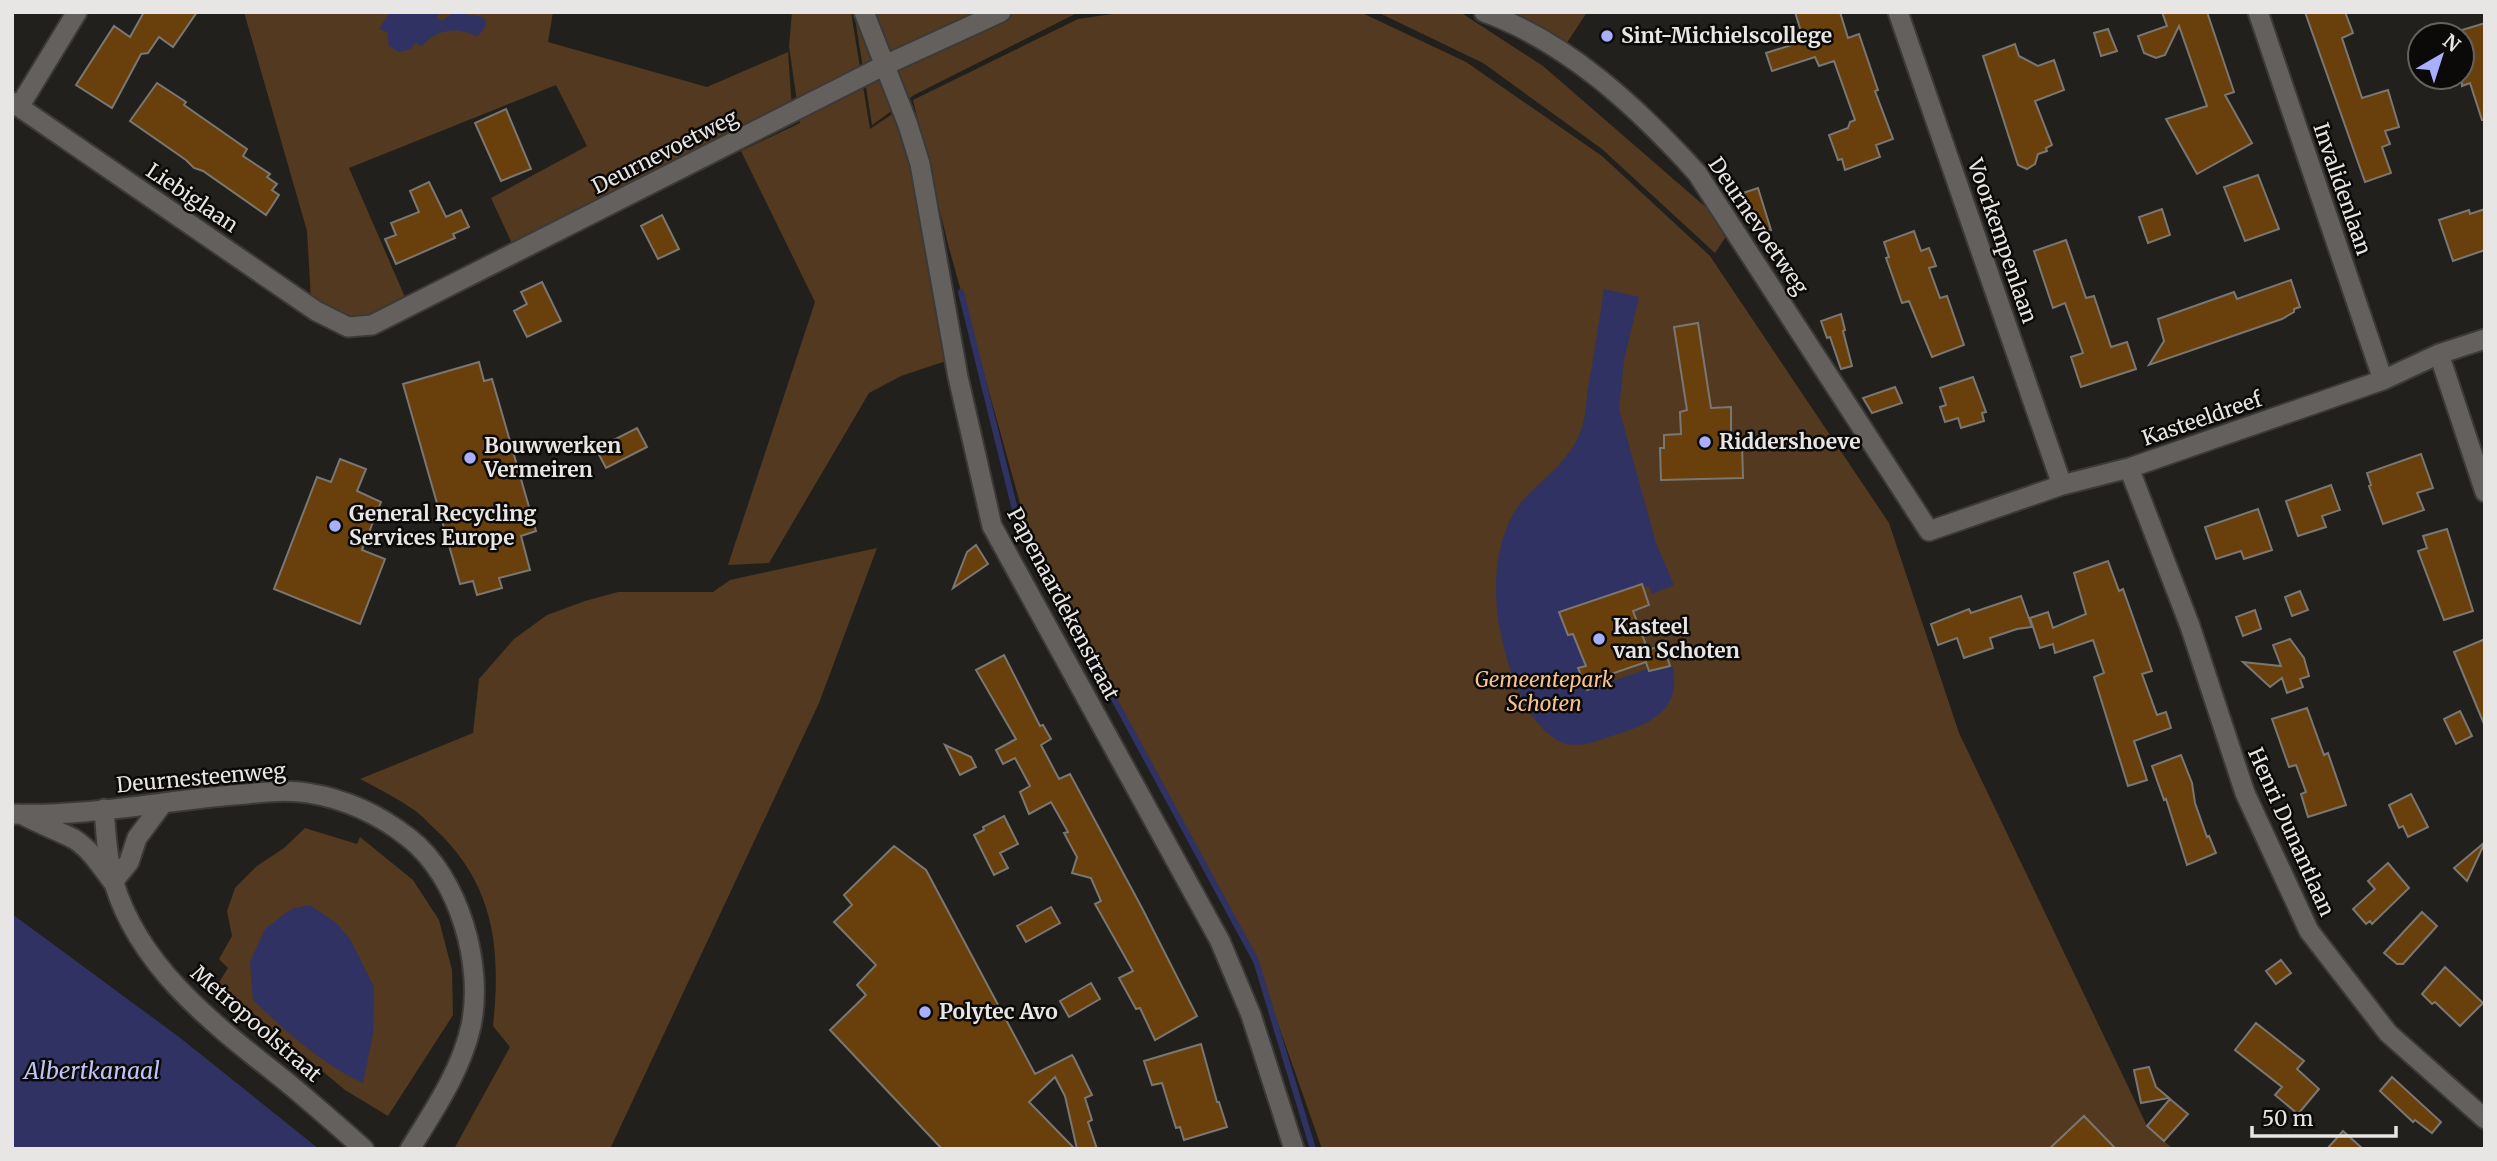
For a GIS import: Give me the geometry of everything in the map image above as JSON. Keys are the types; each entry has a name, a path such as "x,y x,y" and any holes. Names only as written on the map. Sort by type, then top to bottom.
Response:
{"street":[{"path":"16,105 77,12"},
{"name":"Papenaardekenstraat","path":"864,12 908,125 920,164 958,377 992,526 1220,941 1251,1015 1294,1149"},
{"name":"Deurnevoetweg","path":"348,327 372,325 883,65 1001,12"},
{"name":"Deurnevoetweg","path":"1484,12 1556,47 1614,90 1660,132 1697,173 1929,531"},
{"name":"Voorkempenlaan","path":"1898,12 2062,485"},
{"name":"Invalidenlaan","path":"2258,12 2383,380"},
{"name":"Liebiglaan","path":"16,105 316,311 348,327"},
{"name":"Kasteeldreef","path":"1929,531 2062,485 2129,468 2383,380 2439,354 2485,339"},
{"path":"2439,354 2485,492"},
{"name":"Henri Dunantlaan","path":"2129,468 2190,626 2245,793 2309,931 2388,1033 2485,1119"},
{"name":"Deurnesteenweg","path":"104,809 272,792 307,793 334,799 369,812 411,839 428,857 446,884 460,914 472,952 475,987 472,1023 464,1051 451,1081 413,1144"},
{"path":"17,814 75,840 90,852 113,882 129,862 138,838 163,803"},
{"path":"17,814 104,809"},
{"name":"Metropoolstraat","path":"104,809 113,882 128,919 146,949 172,982 222,1030 364,1149"}],"green space":[{"path":"244,12 553,12 548,42 707,87 788,52 793,123 514,248 491,198 587,146 556,85 349,168 408,304 349,324 311,300 307,231"},
{"path":"792,12 851,12 870,129 897,111 913,164 946,361 901,376 869,393 769,563 728,565 815,302 741,151 800,123 789,46"},
{"path":"854,12 1079,12 914,95 872,125"},
{"name":"Gemeentepark Schoten","path":"1126,12 1360,12 1466,62 1602,156 1710,256 1889,523 1959,733 2147,1126 2173,1149 1322,1149 1256,961 1172,805 1040,575 949,248 913,100 1078,19"},
{"path":"1377,12 1460,12 1543,66 1731,229 1715,253 1602,149 1483,63"},
{"path":"1494,12 1587,12 1559,55"},
{"path":"877,548 819,703 610,1149 454,1149 510,1047 493,1026 496,971 490,920 482,896 455,850 414,810 360,779 473,733 479,679 514,639 547,615 618,592 713,592 730,580"},
{"path":"305,828 357,844 360,837 413,880 439,920 452,970 453,1015 388,1116 345,1090 218,984 228,968 219,959 232,936 227,911 235,888 257,866 284,848"}],"water":[{"path":"390,12 440,12 437,18 443,21 453,12 483,17 485,25 477,36 462,31 448,31 434,36 422,46 415,43 411,49 399,52 389,46 387,32 379,29"},
{"path":"1604,289 1639,297 1624,360 1619,409 1656,543 1674,585 1652,594 1649,586 1644,587 1642,584 1559,613 1568,635 1573,634 1586,666 1579,668 1588,690 1647,669 1649,672 1672,665 1674,681 1667,706 1648,722 1596,741 1569,745 1545,731 1535,720 1520,694 1508,664 1501,635 1496,580 1502,542 1517,509 1565,457 1581,430"},
{"path":"310,905 336,923 350,939 374,987 373,1034 363,1083 318,1056 253,1000 250,962 265,929 291,909"},
{"name":"Albertkanaal","path":"12,914 179,1037 319,1149 12,1149"}],"building":[{"path":"144,12 197,12 173,47 159,37 148,53 141,54 112,108 76,85 114,26 130,37"},
{"path":"1795,12 1840,12 1848,38 1859,34 1878,90 1875,91 1893,139 1876,145 1880,157 1845,170 1842,159 1838,160 1829,135 1848,128 1850,122 1855,120 1834,61 1819,66 1815,57 1772,71 1766,53 1804,41"},
{"path":"2162,12 2207,12 2234,92 2225,95 2252,143 2197,174 2166,119 2207,106 2179,26 2165,55 2156,58 2144,53 2138,36 2167,26"},
{"path":"2305,12 2345,12 2353,33 2342,38 2362,98 2388,90 2399,127 2385,131 2390,144 2382,147 2391,173 2365,182"},
{"path":"2485,23 2485,120 2482,120 2473,91 2476,91 2476,26"},
{"path":"2108,29 2117,51 2101,56 2094,33"},
{"path":"2015,44 2019,56 2038,66 2054,60 2064,90 2035,101 2052,145 2046,148 2047,151 2038,154 2035,164 2027,169 2018,165 1983,56"},
{"path":"157,83 247,149 243,156 270,174 267,177 277,184 272,190 279,195 266,215 203,171 194,168 130,121"},
{"path":"506,109 531,169 501,181 475,123"},
{"path":"2258,175 2279,229 2245,241 2224,187"},
{"path":"429,182 446,217 461,210 469,227 453,234 455,238 396,264 385,239 396,235 391,223 419,212 410,191"},
{"path":"1758,188 1771,230 1758,234 1745,211 1740,194"},
{"path":"2162,209 2170,235 2148,243 2139,217"},
{"path":"2485,209 2485,250 2453,261 2439,220 2469,210 2470,214"},
{"path":"662,215 679,249 658,259 641,226"},
{"path":"1914,231 1921,251 1929,248 1936,266 1929,268 1940,298 1947,296 1964,345 1932,357 1909,301 1902,303 1886,258 1889,257 1884,242"},
{"path":"2066,240 2086,298 2094,296 2111,347 2127,342 2136,369 2081,387 2071,357 2083,353 2065,303 2053,308 2034,251"},
{"path":"2291,280 2300,307 2294,309 2294,312 2282,319 2149,365 2164,341 2158,319 2234,292 2237,299"},
{"path":"542,282 561,321 527,337 514,311 527,304 521,292"},
{"path":"1841,314 1852,366 1841,369 1830,337 1827,338 1821,321"},
{"path":"1698,323 1711,408 1731,407 1731,446 1742,445 1743,478 1661,480 1660,448 1664,448 1664,435 1681,434 1680,412 1687,410 1674,327"},
{"name":"Bouwwerken Vermeiren","path":"479,362 484,381 492,379 536,531 521,536 530,570 499,578 502,588 477,595 473,581 460,584 403,384"},
{"path":"1973,377 1986,412 1982,413 1984,421 1961,428 1958,418 1945,422 1940,407 1946,405 1940,388"},
{"path":"1895,387 1902,403 1872,413 1863,398"},
{"path":"637,428 647,447 606,468 596,449"},
{"path":"2421,454 2433,488 2417,493 2424,510 2383,524 2367,473"},
{"name":"General Recycling Services Europe","path":"340,459 366,469 357,491 381,502 362,550 385,559 360,624 274,589 317,477 331,482"},
{"path":"2331,485 2340,510 2322,516 2326,527 2298,536 2286,501"},
{"path":"2258,509 2272,550 2244,559 2241,551 2216,559 2205,527"},
{"path":"2447,529 2473,611 2444,620 2418,551 2427,548 2423,536"},
{"path":"976,545 988,564 953,588 967,552"},
{"path":"2108,561 2119,591 2123,589 2152,671 2142,674 2157,715 2166,712 2171,728 2134,741 2147,780 2128,786 2094,677 2104,673 2093,640 2055,653 2053,644 2040,648 2030,618 2048,612 2053,628 2086,614 2074,573"},
{"name":"Kasteel van Schoten","path":"1642,584 1649,605 1633,611 1648,650 1663,645 1670,666 1649,671 1646,662 1605,676 1608,684 1587,690 1578,668 1586,666 1573,634 1568,635 1559,612"},
{"path":"2300,591 2308,610 2292,616 2285,597"},
{"path":"2021,596 2032,627 1990,638 1993,648 1964,658 1957,638 1938,645 1931,624 1969,609 1971,613"},
{"path":"2255,610 2261,629 2243,636 2236,617"},
{"path":"2290,639 2304,658 2309,676 2300,679 2303,687 2287,693 2282,678 2270,687 2243,662 2281,666 2273,645"},
{"path":"2485,639 2485,724 2484,724 2454,652"},
{"path":"1004,655 1040,726 1043,725 1051,739 1041,745 1059,779 1070,774 1197,1016 1155,1040 1140,1008 1136,1009 1119,978 1133,971 1095,904 1101,901 1091,878 1072,873 1077,857 1064,833 1068,832 1051,802 1029,814 1020,792 1030,786 1015,758 1003,764 996,750 1016,739 976,670"},
{"path":"2307,708 2324,755 2328,753 2346,805 2308,817 2301,794 2306,792 2296,765 2289,767 2272,719"},
{"path":"2460,711 2472,736 2456,744 2444,719"},
{"path":"945,745 971,757 976,767 960,775"},
{"path":"2181,755 2207,837 2209,836 2216,853 2187,865 2166,799 2164,800 2152,766"},
{"path":"2411,794 2428,827 2408,837 2403,826 2399,828 2389,805"},
{"path":"1004,816 1018,844 1000,853 1008,868 994,875 974,835"},
{"path":"2485,842 2467,881 2454,868"},
{"name":"Polytec Avo","path":"894,846 926,870 1035,1074 1072,1055 1092,1095 1085,1098 1092,1120 1088,1122 1097,1149 1077,1149 1065,1096 1055,1077 1029,1102 1075,1149 942,1149 830,1030 866,995 857,985 876,965 834,922 852,905 844,895"},
{"path":"2388,863 2409,888 2372,924 2370,921 2366,924 2353,909 2375,889 2368,881"},
{"path":"1051,907 1060,923 1026,942 1017,926"},
{"path":"2422,912 2437,926 2403,964 2397,964 2384,953"},
{"path":"2281,960 2291,973 2276,984 2266,971"},
{"path":"2445,967 2483,1003 2460,1026 2435,1002 2432,1004 2422,994"},
{"path":"1091,983 1100,999 1069,1017 1060,1001"},
{"path":"2256,1023 2304,1061 2297,1069 2319,1089 2298,1114 2275,1095 2282,1087 2235,1050"},
{"path":"1201,1044 1227,1127 1184,1140 1180,1127 1176,1128 1162,1083 1152,1085 1144,1061"},
{"path":"2149,1067 2156,1087 2169,1098 2141,1103 2134,1070"},
{"path":"2392,1077 2441,1122 2432,1133 2415,1120 2413,1122 2380,1091"},
{"path":"2170,1099 2188,1114 2164,1141 2147,1126"},
{"path":"2084,1116 2116,1149 2049,1149"},
{"path":"2343,1131 2363,1149 2327,1149"}],"waterway":[{"path":"961,292 1018,522 1256,961 1313,1149"}],"place":[{"name":"Sint-Michielscollege","path":"1607,36"},
{"name":"Riddershoeve","path":"1705,442"},
{"name":"Bouwwerken Vermeiren","path":"470,458"},
{"name":"General Recycling Services Europe","path":"335,526"},
{"name":"Kasteel van Schoten","path":"1599,639"},
{"name":"Polytec Avo","path":"925,1012"}]}
